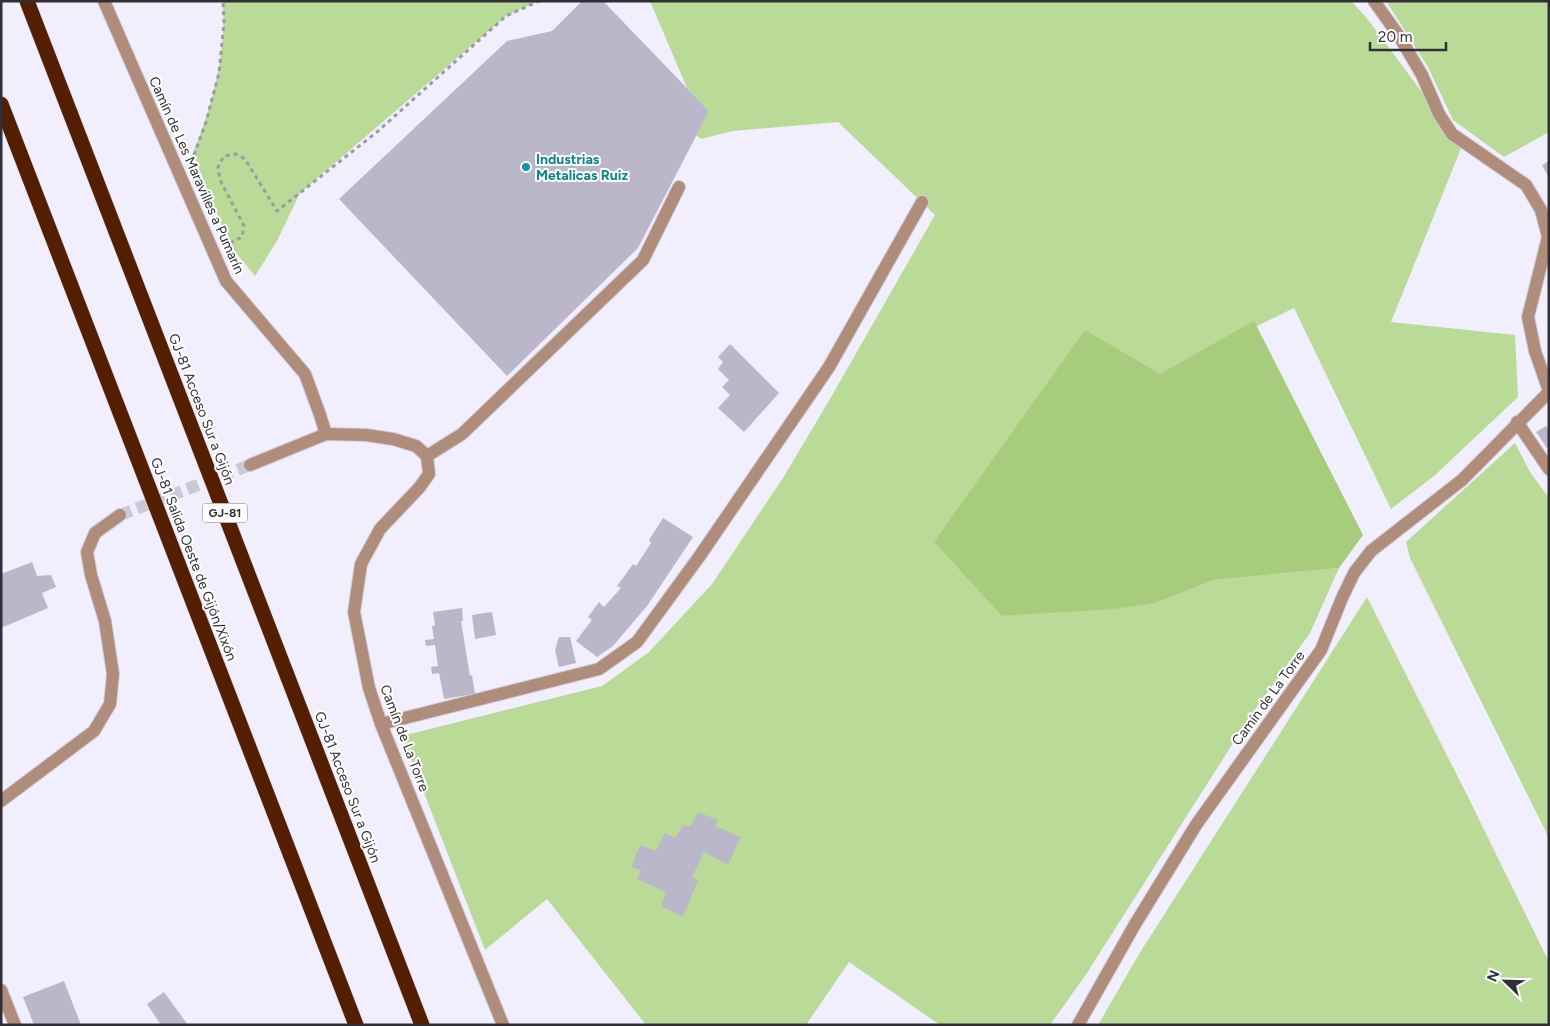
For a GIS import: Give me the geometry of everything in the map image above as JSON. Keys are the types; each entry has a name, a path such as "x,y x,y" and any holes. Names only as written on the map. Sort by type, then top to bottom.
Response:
{"highway":[{"name":"GJ-81 Acceso Sur a Gijón","path":"27,1 422,1025"},
{"name":"GJ-81 Salida Oeste de Gijón/Xixón","path":"1,104 356,1025"}],"street":[{"name":"Camín de Les Maravilles a Pumarín","path":"104,1 226,281 305,374 326,434"},
{"path":"1374,1 1413,59 1439,114 1452,134 1526,186 1541,210 1548,236 1528,317 1535,351 1549,392"},
{"path":"250,465 326,434 366,435 393,439 416,446 427,456 462,434 643,260 679,187"},
{"path":"381,724 599,669 637,642 699,557 829,367 922,202"},
{"name":"Camín de La Torre","path":"1078,1025 1134,926 1196,825 1321,650 1354,573 1371,552 1462,480 1549,392"},
{"path":"1518,422 1549,469"},
{"name":"Camín de La Torre","path":"427,456 429,474 419,488 380,529 361,564 354,612 369,688 381,724 503,1025"},
{"path":"1,800 94,730 110,704 113,674 105,621 91,575 88,552 95,533 120,516"},
{"path":"1,990 15,1025"}],"path":[{"path":"195,159 193,153 206,122 219,73 224,22 223,1"},
{"path":"226,235 229,244 242,237 244,226 220,180 218,166 224,156 236,154 245,159 277,211 377,132 506,16 539,1"}],"green space":[{"path":"223,1 539,1 506,16 300,193 277,241 255,276 229,244 193,153 207,116 217,79 222,41"},
{"path":"650,1 1351,1 1366,17 1462,146 1391,322 1515,335 1518,397 1434,476 1391,509 1294,308 1160,374 934,542 1003,616 1156,603 1214,580 1339,568 1310,633 1249,718 1087,973 1050,1025 940,1025 849,962 806,1025 646,1025 547,899 485,950 402,736 602,686 649,652 712,584 783,478 935,215 838,122 733,131 701,139 696,135 709,111 687,88"},
{"path":"1386,1 1549,1 1549,132 1504,157 1453,120 1428,67"},
{"path":"1254,321 1363,535 1339,568 1214,580 1156,603 1113,609 1002,616 934,542 1085,330 1160,374"},
{"path":"1515,443 1530,472 1549,498 1549,838 1410,558 1406,542"},
{"path":"1367,597 1549,962 1549,1025 1098,1025 1139,954"}],"building":[{"name":"Industrias Metalicas Ruiz","path":"582,1 603,1 709,111 638,248 507,376 339,199 507,41 552,31"},
{"path":"1549,161 1549,178 1542,165"},
{"path":"730,344 779,393 744,432 718,408 730,395 722,387 729,380 718,369 723,362 718,357"},
{"path":"1546,426 1549,431 1549,447 1547,448 1536,432"},
{"path":"663,518 693,537 647,606 613,646 597,657 576,641 592,620 588,617 599,602 604,607 621,588 617,586 633,564 636,566 651,543 649,540"},
{"path":"32,562 37,576 51,575 56,587 42,593 48,608 1,628 1,574"},
{"path":"462,608 463,621 461,621 470,676 472,675 475,694 444,699 439,673 432,674 431,667 438,666 435,645 426,646 425,640 434,639 432,626 435,625 433,612"},
{"path":"492,612 496,635 475,639 472,615"},
{"path":"559,637 570,637 576,663 559,667 555,650"},
{"path":"698,812 718,820 715,826 741,837 728,865 704,852 692,877 698,880 683,917 661,906 666,892 637,879 641,870 631,867 640,845 656,851 665,833 675,838 683,825 690,827"},
{"path":"64,981 81,1025 34,1025 23,997"},
{"path":"164,992 188,1025 161,1025 147,1004"}],"tunnel":[{"path":"120,515 250,465"}],"place":[{"name":"Industrias Metalicas Ruiz","path":"526,167"}]}
